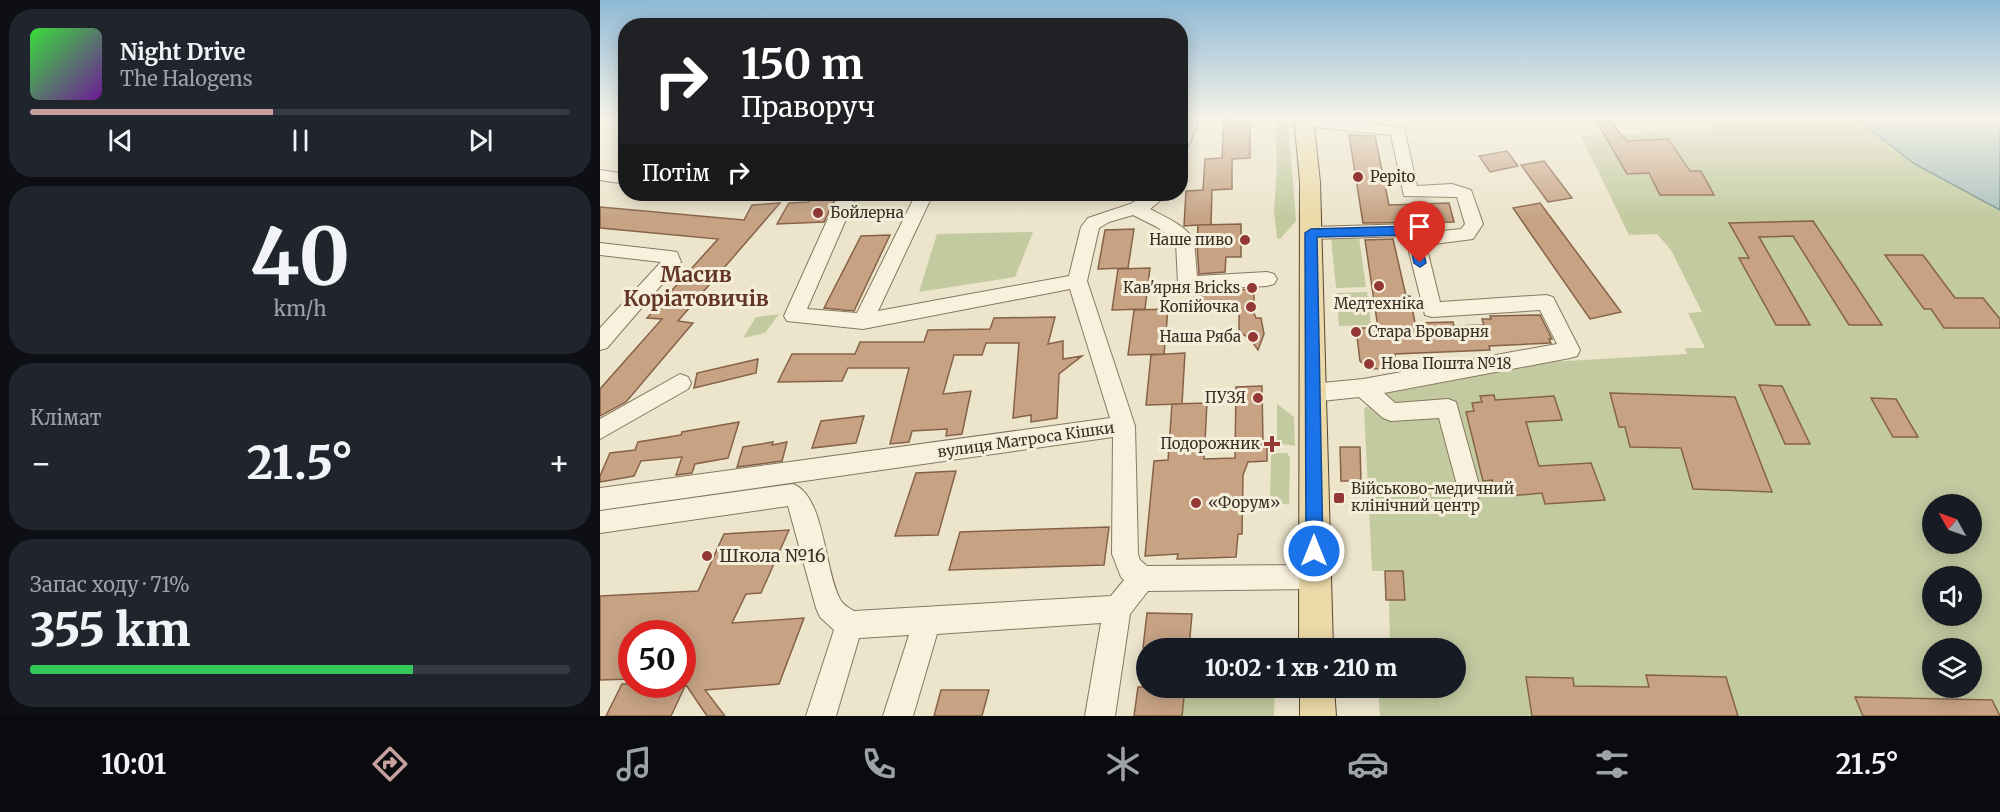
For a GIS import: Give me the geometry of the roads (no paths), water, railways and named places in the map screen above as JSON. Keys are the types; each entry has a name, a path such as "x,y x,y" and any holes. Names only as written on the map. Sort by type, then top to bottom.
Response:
{"main road":[{"path":"1307,150 1311,233 1316,638"},
{"path":"1317,698 1317,716"}],"street":[{"path":"1402,150 1410,192 1452,190 1465,194 1474,224 1467,236 1415,240"},
{"path":"600,175 618,178"},
{"path":"845,201 794,316 864,321 1077,281"},
{"path":"864,321 921,201"},
{"path":"1124,426 1077,281 1090,227 1101,218 1137,210 1152,201"},
{"path":"1137,210 1163,223 1185,240 1188,283 1267,279"},
{"path":"1311,233 1413,230 1432,310 1546,302 1570,350 1363,388 1312,393"},
{"path":"600,249 670,256 672,262 600,342"},
{"path":"600,430 680,382"},
{"path":"1363,388 1391,412 1448,408 1469,492"},
{"name":"вулиця Матроса Кішки","path":"600,499 1124,426 1125,554 1130,567 1142,579"},
{"path":"600,522 793,495 800,504 829,608 849,625 1118,609"},
{"path":"1100,716 1118,609 1142,579 1315,577"},
{"path":"898,716 927,621"},
{"path":"821,716 849,625"}],"water":[{"path":"1897,150 2000,150 2000,210 1915,164"}],"place":[{"name":"Pepito","path":"1358,177"},
{"name":"Бойлерна","path":"818,213"},
{"name":"Наше пиво","path":"1245,240"},
{"name":"Медтехніка","path":"1379,286"},
{"name":"Кав'ярня Bricks","path":"1252,288"},
{"name":"Копійочка","path":"1251,307"},
{"name":"Стара Броварня","path":"1356,332"},
{"name":"Наша Ряба","path":"1253,337"},
{"name":"Нова Пошта №18","path":"1369,364"},
{"name":"ПУЗЯ","path":"1258,398"},
{"name":"Подорожник","path":"1272,444"},
{"name":"Військово-медичний клінічний центр","path":"1339,498"},
{"name":"«Форум»","path":"1196,503"},
{"name":"Школа №16","path":"707,556"}],"district":[{"name":"Масив Коріатовичів","path":"696,287"}]}
